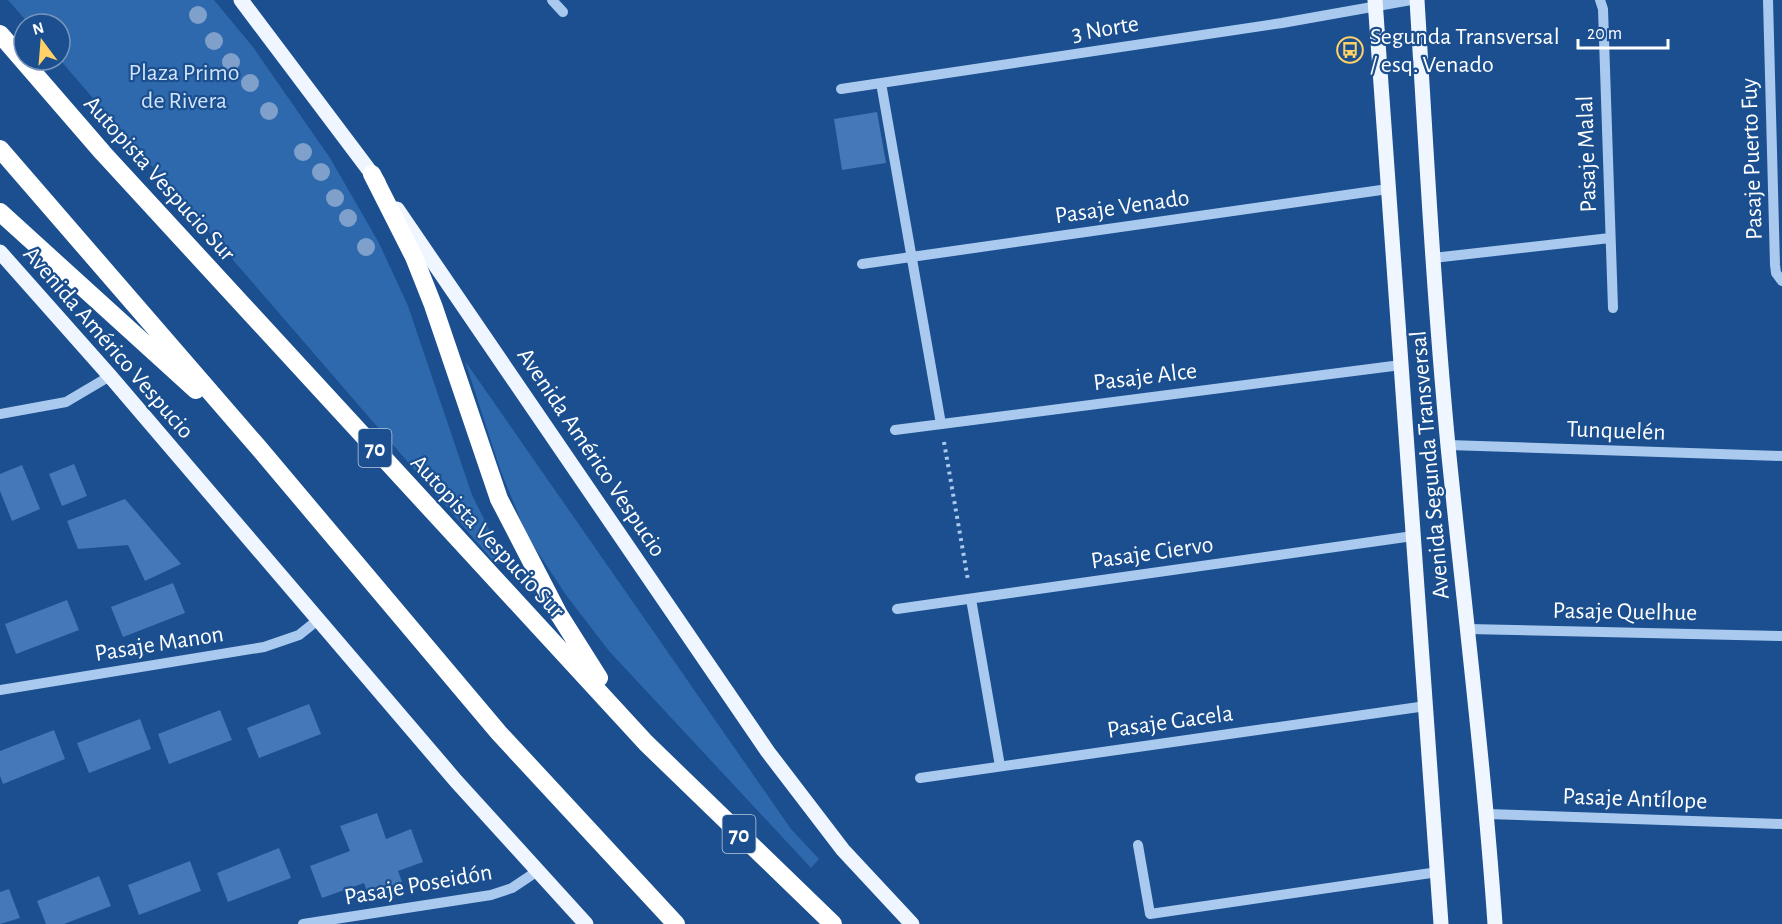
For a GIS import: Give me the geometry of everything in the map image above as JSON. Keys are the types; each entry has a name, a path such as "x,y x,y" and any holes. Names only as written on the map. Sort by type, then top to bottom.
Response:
{"highway":[{"name":"Autopista Vespucio Sur","path":"0,34 103,153 646,743 833,924"},
{"path":"0,149 258,447 499,732 676,924"},
{"path":"372,174 414,256 433,305 485,464 514,532 585,658 646,743"},
{"path":"0,212 258,447"}],"main road":[{"name":"Avenida Américo Vespucio","path":"241,0 372,174 768,752 843,850 912,924"},
{"name":"Avenida Segunda Transversal","path":"1417,0 1432,258 1448,445 1487,814 1495,924"},
{"name":"Avenida Segunda Transversal","path":"1376,3 1442,924"},
{"name":"Avenida Américo Vespucio","path":"0,252 110,375 536,872 586,924"}],"street":[{"path":"552,0 563,12"},
{"name":"3 Norte","path":"841,89 1282,23 1376,3 1411,0"},
{"name":"Pasaje Malal","path":"1600,0 1603,9 1613,308"},
{"name":"Pasaje Puerto Fuy","path":"1768,0 1775,265 1781,280"},
{"path":"881,83 941,424"},
{"name":"Pasaje Venado","path":"862,264 1388,189"},
{"path":"1432,258 1610,238"},
{"name":"Pasaje Alce","path":"895,430 1401,365"},
{"path":"0,414 66,402 110,375"},
{"name":"Tunquelén","path":"1448,445 1782,456"},
{"name":"Pasaje Ciervo","path":"897,609 1413,536"},
{"path":"971,599 1000,766"},
{"name":"Pasaje Manon","path":"0,690 264,647 299,635 319,619"},
{"name":"Pasaje Quelhue","path":"1468,629 1782,636"},
{"name":"Pasaje Gacela","path":"920,778 1425,706"},
{"name":"Pasaje Antílope","path":"1487,814 1782,824"},
{"path":"1138,845 1150,914 1438,872"},
{"name":"Pasaje Poseidón","path":"303,924 491,895 512,888 536,872"}],"path":[{"path":"941,424 971,599"}],"green space":[{"name":"Plaza Primo de Rivera","path":"8,0 214,0 253,47 330,158 379,243 408,306 472,495 506,563 496,564 70,72 72,12 18,12"},
{"path":"465,361 791,829 819,859 811,868 609,651 566,595 527,536 500,469"}],"building":[{"path":"877,112 886,163 842,170 834,119"},
{"path":"74,464 87,496 62,506 49,474"},
{"path":"22,465 40,509 12,521 0,491 0,474"},
{"path":"125,499 181,564 145,581 128,545 78,549 67,521"},
{"path":"173,583 185,613 123,637 111,607"},
{"path":"67,600 79,630 16,654 5,624"},
{"path":"309,704 321,734 259,758 247,728"},
{"path":"220,710 232,740 169,764 158,734"},
{"path":"140,719 151,749 89,773 77,743"},
{"path":"54,730 65,759 3,784 0,776 0,751"},
{"path":"377,813 386,839 411,829 423,862 398,871 402,882 368,894 364,883 322,898 310,866 350,851 340,826"},
{"path":"279,848 291,878 228,902 217,873"},
{"path":"190,861 201,891 139,915 128,885"},
{"path":"99,876 111,906 64,924 46,924 37,901"},
{"path":"9,889 20,918 0,924 0,892"}],"place":[{"name":"Segunda Transversal / esq. Venado","path":"1350,50"}]}
